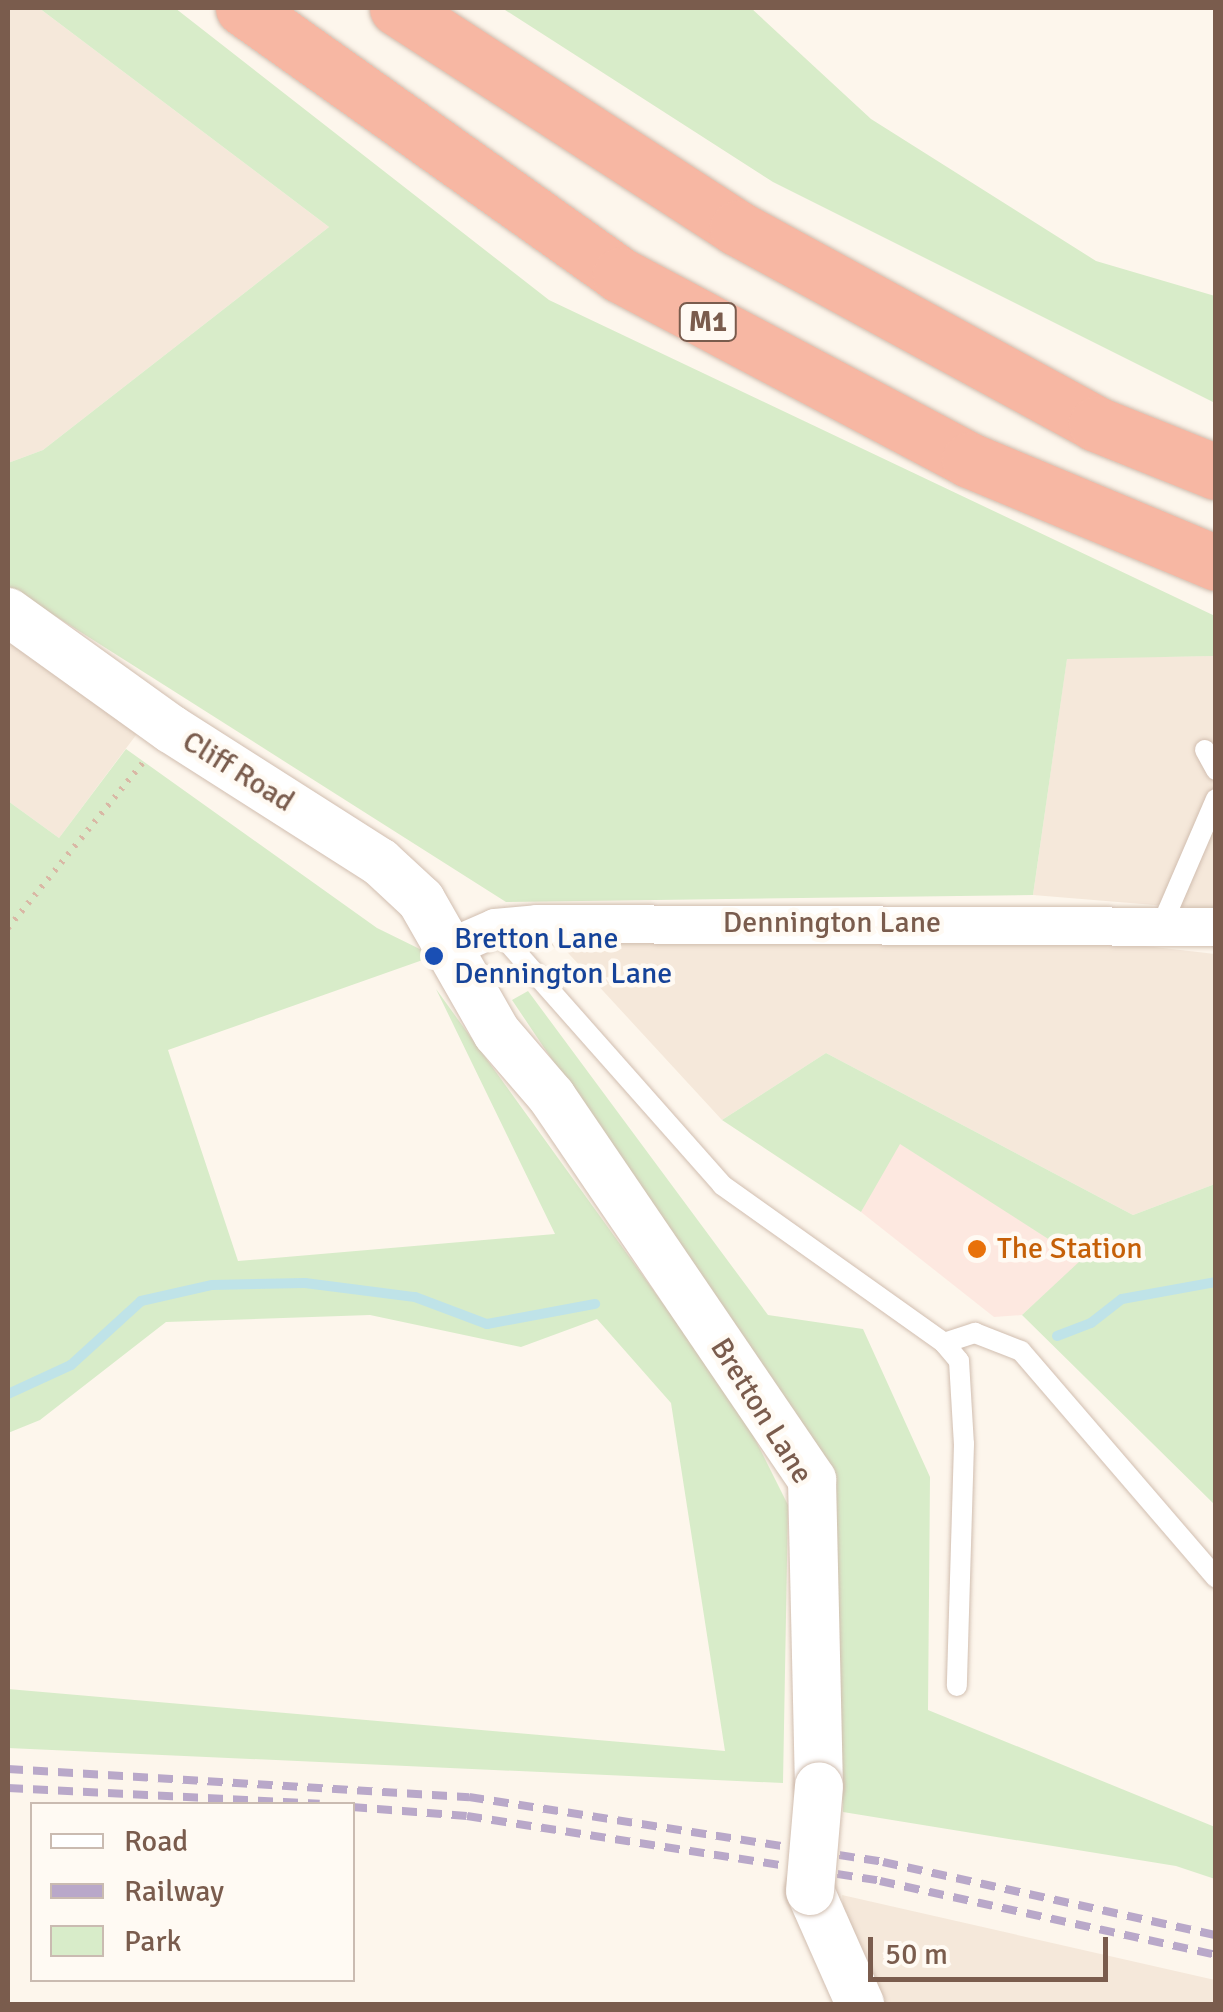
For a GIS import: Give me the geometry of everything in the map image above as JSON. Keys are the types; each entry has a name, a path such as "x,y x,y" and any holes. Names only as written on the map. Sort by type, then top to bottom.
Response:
{"highway":[{"name":"M1","path":"243,8 620,275 968,460 1216,563"},
{"path":"397,8 737,228 1096,424 1216,472"}],"street":[{"name":"Cliff Road","path":"8,612 171,730 380,862 421,900 452,947"},
{"name":"Dennington Lane","path":"452,947 495,928 1162,922 1216,927"},
{"name":"Bretton Lane","path":"452,947 497,1033 552,1097 812,1480 820,1786 810,1891 860,2004"}],"lane":[{"path":"1204,750 1216,770"},
{"path":"1162,922 1216,798"},
{"path":"495,928 722,1185 944,1343 958,1361 964,1444 957,1686"},
{"path":"944,1343 975,1332 1021,1351 1216,1578"}],"path":[{"path":"8,928 171,730"}],"shaded area":[{"path":"8,8 39,8 329,227 43,450 8,463"},
{"path":"8,612 151,715 59,838 8,801"},
{"path":"1213,656 1215,910 1033,895 1067,658"},
{"path":"1085,939 1215,954 1215,1184 1133,1215 826,1053 722,1120 558,942"},
{"path":"899,1143 1082,1260 1022,1315 994,1317 861,1212"},
{"path":"842,1895 1215,1980 1215,2004 876,2004 849,1959"}],"green space":[{"path":"39,8 175,8 549,300 1215,616 1215,670 1213,656 1067,659 1033,895 506,902 8,586 8,463 43,450 329,227"},
{"path":"502,8 751,8 871,119 1096,261 1215,296 1215,403 773,182"},
{"path":"126,749 377,928 434,956 168,1050 238,1261 555,1234 436,989 742,1413 788,1505 783,1783 8,1748 8,1689 725,1751 671,1403 597,1319 521,1347 370,1315 166,1322 40,1420 8,1433 8,801 59,838"},
{"path":"528,991 768,1315 863,1329 930,1477 928,1710 1215,1827 1215,1879 1176,1866 843,1812 832,1476 512,1000"},
{"path":"826,1053 1133,1215 1215,1184 1215,1505 1022,1315 1081,1260 900,1144 861,1212 722,1120"}],"waterway":[{"path":"1057,1336 1091,1323 1122,1299 1216,1282"},
{"path":"8,1394 71,1365 141,1301 212,1285 305,1283 415,1297 487,1324 595,1304"}],"railway":[{"path":"8,1769 469,1797 883,1862 1216,1935"},
{"path":"8,1788 281,1802"},
{"path":"355,1807 467,1816 880,1881 1216,1955"}],"place":[{"name":"Bretton Lane Dennington Lane","path":"434,956"},
{"name":"The Station","path":"977,1249"}]}
